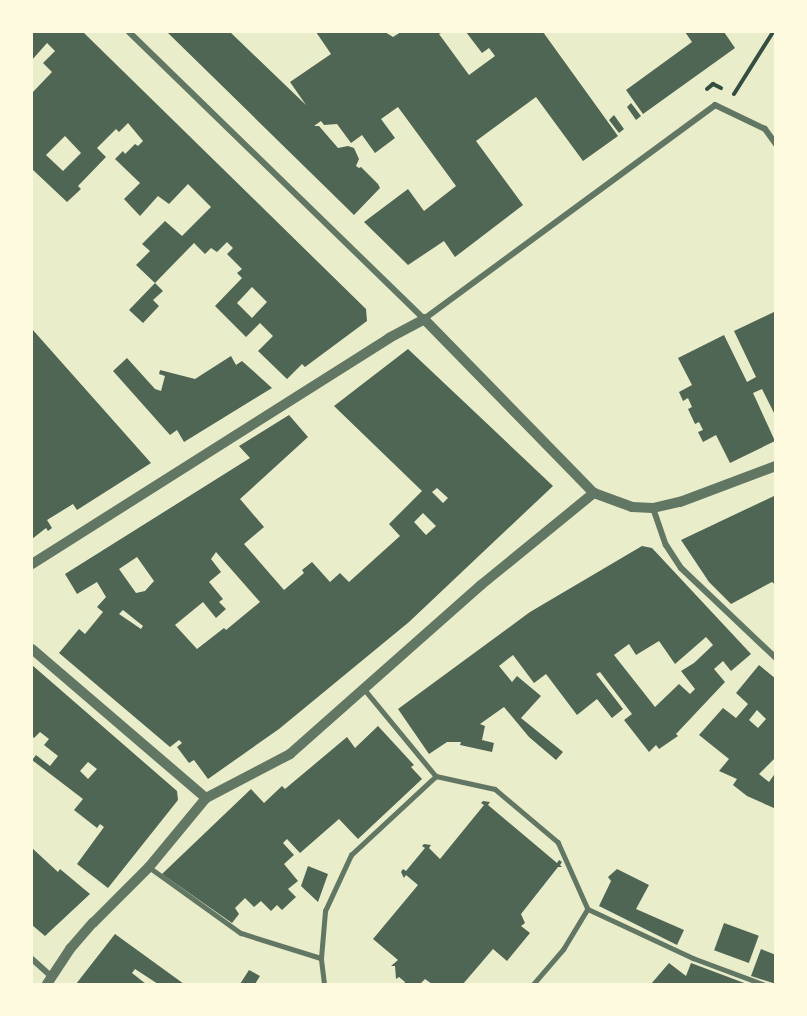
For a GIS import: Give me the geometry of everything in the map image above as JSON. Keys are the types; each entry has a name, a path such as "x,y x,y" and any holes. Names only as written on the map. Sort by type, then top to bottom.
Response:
{"street":[{"path":"129,32 424,319 594,493 632,507 653,508 680,502 776,466"},
{"path":"32,564 379,344 424,319 715,105 765,129 776,144"},
{"path":"32,959 49,980 93,923 149,867 206,798 290,754 481,585 594,493"},
{"path":"653,508 666,545 681,568 776,658"},
{"path":"32,649 206,798"}],"lane":[{"path":"365,690 436,776 495,789 558,842 588,909 693,958 763,984"},
{"path":"324,984 321,958 325,911 351,855 436,776"},
{"path":"149,867 241,933 321,958"},
{"path":"534,984 564,949 588,909"}],"path":[{"path":"734,94 773,32"}],"building":[{"path":"32,32 83,32 366,309 367,321 305,367 302,364 287,379 258,351 273,336 260,323 246,337 215,306 242,278 237,273 242,269 227,254 233,248 227,242 217,252 211,248 205,254 194,243 155,283 136,265 150,251 142,244 165,221 182,236 211,207 188,184 169,204 158,196 140,216 124,199 140,183 115,159 123,151 125,154 135,144 138,146 143,141 128,123 119,132 116,129 97,148 106,157 78,186 81,189 67,202 32,169 32,93 52,72 43,63 55,51 47,43 32,60","holes":["65,136 81,153 63,171 46,155","252,287 267,302 252,318 237,303"]},
{"path":"167,32 230,32 306,105 290,82 331,54 316,32 385,32 393,37 401,32 443,32 439,34 469,75 495,56 489,48 482,53 466,32 543,32 618,136 583,161 536,97 476,141 523,205 455,257 444,241 408,265 364,222 408,189 424,211 456,186 398,107 381,119 395,138 375,153 362,135 351,143 337,124 324,125 321,121 314,126 319,126 338,148 348,146 354,148 359,159 356,166 361,167 380,188 354,215"},
{"path":"685,32 724,32 735,48 643,114 626,90 692,42"},
{"path":"631,103 641,116 636,120 627,107"},
{"path":"614,115 624,129 619,133 609,120"},
{"path":"155,283 163,291 153,300 159,306 143,323 129,310"},
{"path":"776,311 776,417 762,389 753,393 775,441 730,463 716,435 703,442 698,432 703,430 699,422 695,424 688,409 692,407 688,398 683,401 679,392 692,385 678,358 724,335 747,382 756,377 734,331"},
{"path":"32,329 151,463 77,510 73,504 47,520 52,528 48,531 46,528 32,539"},
{"path":"408,349 553,486 409,622 279,729 208,779 194,760 189,763 177,747 182,743 179,740 170,747 59,653 79,629 85,634 103,612 97,607 106,597 97,582 77,594 65,574 250,458 239,446 289,415 308,437 240,499 264,527 244,544 284,590 304,573 302,570 312,562 330,582 340,573 349,582 400,536 389,524 422,491 334,406","holes":["437,488 448,498 443,503 432,492","423,513 436,526 426,535 414,522","216,552 260,602 226,630 224,628 197,649 175,625 203,602 216,618 226,609 219,602 223,599 209,582 221,572 211,559","137,557 154,581 145,591 136,593 119,569","123,610 143,626 141,629 119,614"]},
{"path":"231,356 236,365 242,361 272,388 184,442 177,430 170,435 113,371 127,358 155,389 161,391 165,376 159,374 160,370 195,379"},
{"path":"776,495 776,585 772,582 731,604 709,582 681,540"},
{"path":"642,546 652,548 751,654 731,671 723,661 714,669 725,682 676,734 678,736 659,749 656,745 649,752 624,720 632,714 600,672 596,674 623,709 612,718 597,699 577,715 546,674 534,683 513,655 499,666 512,682 517,676 541,696 521,718 563,752 556,760 529,737 504,707 480,724 485,726 482,740 494,743 492,752 460,745 461,742 447,742 429,754 398,709 530,612","holes":["706,637 713,645 694,663 681,671 695,689 690,694 679,684 655,707 614,655 629,644 636,655 659,641 675,664"]},
{"path":"32,665 177,791 178,800 108,888 77,864 104,827 100,824 97,828 74,810 83,799 32,760 36,755 50,766 58,756 44,745 49,739 40,732 34,738 32,736","holes":["88,762 97,769 88,779 80,771"]},
{"path":"759,665 776,679 776,757 759,774 769,782 776,772 776,809 747,796 733,785 737,779 719,771 729,759 699,735 723,708 736,718 748,704 736,693","holes":["757,710 766,719 758,728 749,720"]},
{"path":"378,726 414,765 411,767 422,779 358,839 339,819 300,853 287,839 283,843 294,855 284,864 298,881 288,889 296,897 282,910 277,905 271,911 261,901 254,907 245,898 235,908 239,914 232,923 162,874 251,789 264,803 282,786 285,789 347,737 355,748"},
{"path":"490,802 488,805 557,863 559,860 562,862 560,865 562,867 558,867 521,914 525,923 521,926 530,933 507,961 493,949 463,984 432,984 425,979 420,984 404,984 405,982 399,977 396,979 395,966 391,966 398,960 373,939 418,885 406,875 404,878 401,872 403,869 406,871 425,848 422,846 424,844 431,845 429,848 440,859 484,805 481,803"},
{"path":"32,848 58,872 60,869 90,894 45,936 32,925"},
{"path":"308,866 328,874 318,902 301,886"},
{"path":"617,869 649,885 636,909 684,930 677,945 599,906 611,881 608,877"},
{"path":"724,923 759,936 749,963 714,950"},
{"path":"115,934 184,984 158,984 135,969 132,973 146,984 76,984"},
{"path":"761,949 776,955 776,984 751,976"},
{"path":"669,963 686,976 691,963 747,984 651,984"},
{"path":"249,970 260,976 255,984 240,984"}]}
